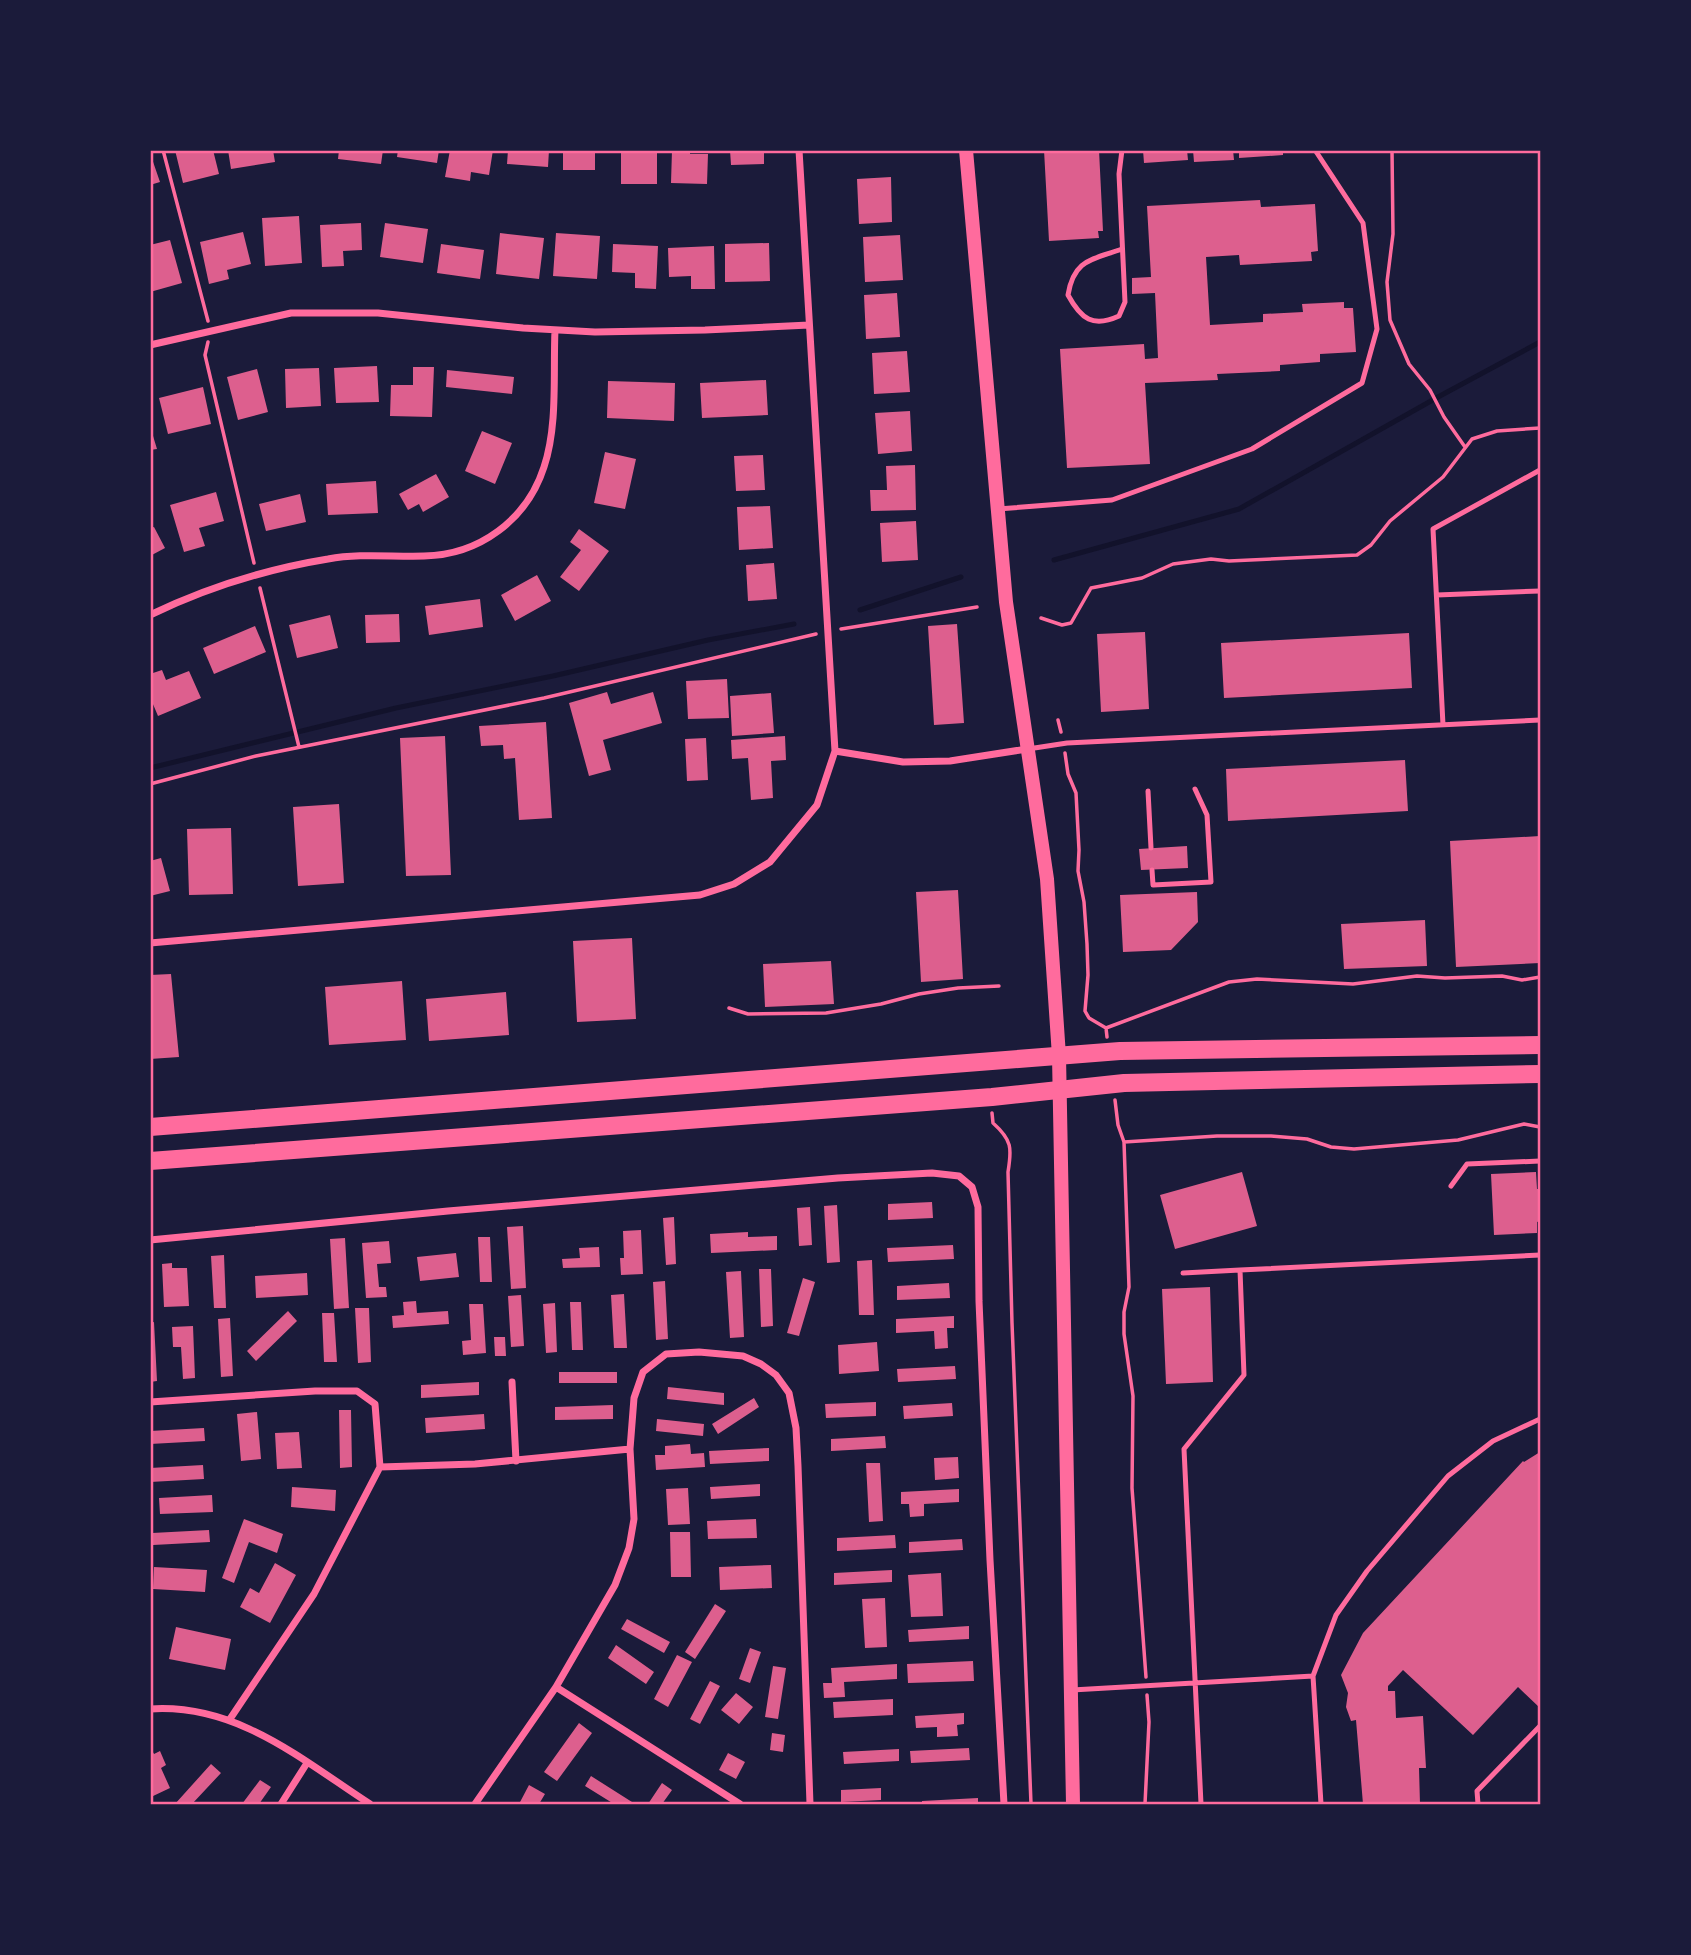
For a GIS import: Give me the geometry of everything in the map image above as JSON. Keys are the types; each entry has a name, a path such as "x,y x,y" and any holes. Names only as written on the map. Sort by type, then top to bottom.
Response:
{"main road":[{"path":"966,150 1006,602 1047,879 1059,1056 1073,1804"},
{"path":"150,1128 1109,1052 1536,1043"},
{"path":"150,1161 992,1097 1113,1084 1541,1074"}],"street":[{"path":"150,943 700,895 734,884 770,862 817,805 835,751 799,150"},
{"path":"150,345 291,313 337,311 595,332 808,325"},
{"path":"150,615 184,598 257,575 361,555 426,556 452,553 472,547 510,523 534,490 544,469 549,449 555,330"},
{"path":"835,751 903,762 939,762 1028,748"},
{"path":"150,1240 838,1178 932,1173 959,1176 972,1187 978,1207 979,1301 990,1560 1004,1804"},
{"path":"475,1804 556,1687 615,1585 629,1548 634,1520 630,1449 634,1398 643,1372 666,1354 699,1352 743,1356 776,1375 789,1393 796,1428 798,1466 810,1804"},
{"path":"512,1382 516,1461"},
{"path":"150,1402 357,1391 375,1404 380,1467 314,1594 230,1719"},
{"path":"380,1467 516,1461 630,1449"},
{"path":"556,1687 740,1804"},
{"path":"150,1709 216,1715 230,1719 307,1763 370,1804"},
{"path":"281,1804 307,1763"}],"lane":[{"path":"1122,150 1119,174 1125,302 1119,316 1109,321 1083,318 1068,295 1071,278 1080,266 1122,249"},
{"path":"998,509 1112,500 1252,449 1362,383 1377,329 1363,223 1315,150"},
{"path":"1443,725 1433,529 1541,470"},
{"path":"1437,594 1541,591"},
{"path":"1028,748 1081,743 1541,720"},
{"path":"1152,870 1153,885 1211,882 1207,815 1195,789"},
{"path":"1148,791 1151,848"},
{"path":"1451,1185 1467,1164 1541,1161"},
{"path":"1183,1273 1541,1255"},
{"path":"1201,1804 1184,1450 1244,1375 1240,1270"},
{"path":"1321,1804 1313,1676 1336,1615 1367,1571 1448,1476 1493,1441 1541,1419"},
{"path":"1069,1690 1313,1676"},
{"path":"1478,1804 1477,1791 1541,1726"}],"path":[{"path":"163,150 210,331 205,355 300,747"},
{"path":"1392,150 1393,234 1387,282 1390,320 1409,364 1430,390 1465,447"},
{"path":"1041,618 1062,625 1071,622 1091,588 1142,578 1173,564 1211,559 1229,561 1357,555 1371,545 1407,505 1443,477 1472,439 1497,431 1541,428"},
{"path":"150,785 256,756 544,698 827,631 977,607"},
{"path":"1068,774 1076,793 1078,872 1084,902 1087,944 1085,1011 1089,1018 1106,1028"},
{"path":"1106,1028 1229,982 1257,979 1353,984 1417,976 1502,976 1522,980 1541,977"},
{"path":"729,1008 748,1014 826,1013 881,1004 919,994 999,986"},
{"path":"1106,1028 1109,1052"},
{"path":"1113,1084 1118,1125 1124,1142 1129,1287 1124,1312 1124,1334 1133,1396 1134,1430 1130,1451 1149,1722 1145,1804"},
{"path":"992,1097 993,1124 1006,1135 1011,1152 1008,1172 1012,1323 1031,1804"},
{"path":"1124,1142 1217,1136 1271,1136 1307,1139 1331,1147 1354,1149 1458,1140 1524,1124 1541,1127"}],"building":[{"path":"175,150 213,150 219,174 183,183"},
{"path":"228,150 273,150 275,162 231,169"},
{"path":"339,150 383,150 381,164 338,159"},
{"path":"398,150 439,150 437,163 397,157"},
{"path":"450,150 493,150 489,175 471,172 470,181 445,177"},
{"path":"508,150 549,150 548,167 507,164"},
{"path":"563,150 595,150 595,170 563,170"},
{"path":"621,150 657,150 657,184 621,184"},
{"path":"672,150 708,154 707,184 671,183"},
{"path":"730,150 764,150 764,164 731,165"},
{"path":"1044,150 1099,150 1103,231 1098,231 1099,238 1049,241"},
{"path":"1143,150 1187,150 1188,160 1144,163"},
{"path":"1193,150 1233,150 1234,160 1194,162"},
{"path":"1239,150 1283,150 1283,155 1239,158"},
{"path":"150,153 160,182 150,185"},
{"path":"891,177 892,222 859,224 857,179"},
{"path":"1260,200 1261,207 1315,204 1318,251 1311,252 1312,261 1240,265 1239,255 1206,257 1210,325 1263,322 1263,314 1303,312 1302,304 1344,302 1344,308 1353,308 1356,352 1320,354 1320,362 1280,365 1280,371 1217,374 1218,380 1145,383 1150,464 1067,468 1060,349 1144,344 1145,359 1158,358 1155,293 1132,294 1132,278 1151,277 1147,206"},
{"path":"299,216 302,263 265,266 262,218"},
{"path":"361,223 362,250 343,251 344,266 322,267 320,225"},
{"path":"385,223 428,229 423,263 380,257"},
{"path":"243,232 251,264 227,270 229,279 209,284 200,242"},
{"path":"500,233 544,238 539,279 496,274"},
{"path":"556,233 600,236 597,279 553,276"},
{"path":"900,235 903,280 865,282 863,237"},
{"path":"170,240 182,283 150,292 150,245"},
{"path":"769,243 770,281 725,282 725,244"},
{"path":"441,244 484,250 480,279 437,273"},
{"path":"613,244 658,246 656,289 635,288 635,273 612,272"},
{"path":"714,246 715,289 691,289 691,276 669,277 668,248"},
{"path":"897,293 900,337 866,339 864,295"},
{"path":"907,351 910,392 874,394 872,353"},
{"path":"377,366 379,402 336,403 334,368"},
{"path":"413,367 434,367 432,417 390,416 391,385 413,385"},
{"path":"319,368 321,406 286,408 285,369"},
{"path":"257,369 268,412 238,420 227,377"},
{"path":"447,370 514,377 512,394 446,387"},
{"path":"766,380 768,415 702,418 700,383"},
{"path":"608,381 675,383 674,421 607,418"},
{"path":"203,387 211,424 168,434 159,398"},
{"path":"910,411 912,451 878,454 875,413"},
{"path":"150,426 157,449 150,450"},
{"path":"482,431 512,443 495,484 465,471"},
{"path":"605,452 636,459 625,509 594,503"},
{"path":"763,455 765,490 736,491 734,456"},
{"path":"915,465 916,510 871,511 870,490 887,490 886,466"},
{"path":"436,474 449,497 423,512 419,504 408,510 399,494"},
{"path":"376,481 378,513 328,515 326,484"},
{"path":"216,492 224,521 199,528 205,546 184,552 170,505"},
{"path":"300,494 306,522 266,531 259,504"},
{"path":"770,506 773,548 739,550 737,507"},
{"path":"916,521 918,560 882,562 880,523"},
{"path":"154,527 165,548 150,556 150,528"},
{"path":"579,529 609,551 579,591 560,577 581,550 570,542"},
{"path":"774,563 777,599 748,601 746,565"},
{"path":"537,575 551,601 515,621 501,595"},
{"path":"480,599 483,627 429,635 425,606"},
{"path":"399,614 400,642 366,643 365,615"},
{"path":"330,615 338,648 297,658 289,625"},
{"path":"957,624 964,723 934,725 928,626"},
{"path":"255,626 266,652 214,674 203,648"},
{"path":"1145,632 1149,709 1101,712 1097,634"},
{"path":"1409,633 1412,688 1224,698 1221,643"},
{"path":"162,670 166,680 189,671 201,698 158,716 150,697 150,674"},
{"path":"727,679 729,718 688,719 686,681"},
{"path":"607,692 611,704 653,692 662,723 603,740 611,770 589,776 569,703"},
{"path":"771,693 774,733 732,736 730,696"},
{"path":"546,722 552,818 519,820 515,758 504,759 503,745 481,746 479,726"},
{"path":"445,736 451,875 406,876 400,738"},
{"path":"785,736 786,760 771,761 773,798 751,800 748,758 732,759 731,740"},
{"path":"706,738 708,780 687,781 685,739"},
{"path":"1405,760 1408,811 1228,821 1226,769"},
{"path":"339,804 344,883 298,886 293,807"},
{"path":"231,828 233,894 189,895 187,829"},
{"path":"1540,836 1540,963 1456,967 1450,841"},
{"path":"1187,846 1188,868 1141,870 1139,849"},
{"path":"161,858 170,891 150,896 150,861"},
{"path":"958,890 963,979 921,982 916,892"},
{"path":"1197,892 1198,922 1171,950 1123,952 1120,895"},
{"path":"1425,920 1427,966 1344,969 1341,924"},
{"path":"632,938 636,1019 577,1022 573,941"},
{"path":"831,961 834,1004 765,1007 763,964"},
{"path":"171,974 179,1057 150,1059 150,975"},
{"path":"402,981 406,1040 329,1045 325,987"},
{"path":"506,992 509,1035 429,1041 426,999"},
{"path":"1242,1172 1257,1226 1175,1249 1160,1195"},
{"path":"1536,1172 1537,1189 1540,1189 1540,1221 1537,1222 1537,1233 1494,1235 1491,1174"},
{"path":"932,1202 933,1218 888,1220 888,1204"},
{"path":"837,1205 840,1262 827,1263 824,1206"},
{"path":"810,1207 812,1245 799,1246 797,1208"},
{"path":"674,1217 676,1264 666,1265 663,1218"},
{"path":"523,1226 526,1288 511,1289 507,1227"},
{"path":"641,1230 643,1274 621,1275 620,1258 624,1258 623,1231"},
{"path":"748,1232 748,1237 777,1236 777,1250 711,1253 710,1234"},
{"path":"478,1237 490,1237 492,1282 480,1282"},
{"path":"345,1238 349,1308 334,1309 330,1239"},
{"path":"389,1241 391,1263 377,1264 379,1287 386,1287 387,1297 366,1298 362,1243"},
{"path":"953,1245 954,1259 888,1262 887,1248"},
{"path":"599,1247 600,1267 563,1268 562,1259 580,1258 579,1248"},
{"path":"456,1253 459,1277 420,1281 417,1257"},
{"path":"224,1255 226,1308 214,1308 211,1256"},
{"path":"872,1260 874,1315 859,1315 857,1261"},
{"path":"172,1263 172,1268 187,1268 189,1306 164,1307 162,1264"},
{"path":"759,1269 771,1269 773,1326 761,1327"},
{"path":"741,1271 744,1337 730,1338 726,1272"},
{"path":"307,1273 308,1295 256,1298 255,1276"},
{"path":"803,1278 815,1282 799,1336 787,1333"},
{"path":"665,1281 668,1339 656,1340 653,1282"},
{"path":"949,1283 950,1298 897,1300 897,1286"},
{"path":"1210,1287 1213,1382 1166,1384 1162,1289"},
{"path":"624,1294 627,1348 614,1348 611,1295"},
{"path":"521,1295 524,1346 511,1347 508,1296"},
{"path":"416,1301 417,1313 448,1311 449,1324 393,1328 392,1316 404,1315 403,1302"},
{"path":"570,1302 581,1302 583,1350 572,1350"},
{"path":"555,1303 557,1352 546,1353 543,1304"},
{"path":"469,1304 483,1304 486,1353 463,1355 462,1341 471,1340"},
{"path":"355,1308 369,1308 371,1362 358,1363"},
{"path":"288,1311 297,1321 256,1361 247,1351"},
{"path":"322,1313 334,1313 337,1362 324,1362"},
{"path":"954,1316 954,1328 947,1328 948,1348 935,1349 934,1331 896,1333 896,1319"},
{"path":"230,1318 233,1376 221,1377 218,1319"},
{"path":"154,1322 157,1381 150,1382 150,1323"},
{"path":"193,1326 195,1378 183,1379 181,1347 173,1347 172,1327"},
{"path":"494,1337 505,1337 506,1356 495,1356"},
{"path":"877,1342 879,1371 839,1374 838,1345"},
{"path":"955,1366 956,1379 898,1382 897,1369"},
{"path":"559,1372 617,1372 617,1383 559,1383"},
{"path":"479,1382 479,1395 421,1398 421,1385"},
{"path":"668,1387 724,1393 724,1405 667,1399"},
{"path":"754,1398 759,1407 718,1434 712,1424"},
{"path":"876,1402 876,1416 826,1418 825,1404"},
{"path":"952,1403 953,1416 904,1419 903,1406"},
{"path":"613,1405 613,1419 555,1420 555,1407"},
{"path":"339,1410 351,1410 352,1467 340,1468"},
{"path":"257,1412 261,1459 241,1461 237,1414"},
{"path":"484,1414 485,1429 426,1433 425,1418"},
{"path":"657,1419 704,1424 703,1436 656,1431"},
{"path":"204,1428 205,1441 150,1444 150,1431"},
{"path":"299,1432 302,1468 277,1469 275,1433"},
{"path":"885,1436 886,1448 831,1451 831,1439"},
{"path":"690,1444 691,1454 704,1453 705,1467 656,1470 655,1455 665,1455 665,1446"},
{"path":"769,1448 769,1461 710,1464 709,1451"},
{"path":"1540,1452 1540,1708 1518,1687 1473,1735 1403,1670 1388,1686 1388,1691 1395,1691 1396,1718 1423,1716 1426,1768 1419,1768 1420,1804 1363,1804 1356,1720 1351,1721 1346,1707 1348,1693 1341,1675 1363,1633 1523,1461"},
{"path":"958,1457 959,1478 935,1480 934,1458"},
{"path":"866,1463 880,1463 883,1521 869,1522"},
{"path":"203,1465 204,1479 150,1482 150,1468"},
{"path":"760,1484 760,1496 711,1499 710,1487"},
{"path":"292,1487 336,1490 335,1511 291,1507"},
{"path":"688,1488 690,1524 668,1525 666,1489"},
{"path":"959,1489 959,1502 924,1504 924,1516 910,1517 909,1504 901,1504 901,1492"},
{"path":"212,1495 213,1512 160,1514 159,1498"},
{"path":"244,1519 283,1534 277,1553 249,1542 234,1583 222,1578"},
{"path":"756,1519 757,1538 708,1539 707,1521"},
{"path":"209,1530 210,1542 153,1545 152,1533"},
{"path":"670,1532 690,1532 691,1577 671,1577"},
{"path":"895,1535 896,1548 837,1551 837,1538"},
{"path":"962,1539 963,1550 909,1553 909,1542"},
{"path":"275,1563 296,1575 270,1623 240,1607 250,1588 259,1593"},
{"path":"771,1565 772,1588 720,1590 719,1567"},
{"path":"154,1567 207,1570 205,1592 153,1589"},
{"path":"892,1570 892,1582 834,1585 834,1573"},
{"path":"941,1573 943,1616 911,1617 908,1575"},
{"path":"885,1598 887,1647 865,1648 862,1599"},
{"path":"715,1604 726,1611 695,1659 685,1652"},
{"path":"627,1619 670,1642 664,1653 621,1629"},
{"path":"969,1626 969,1639 909,1642 908,1630"},
{"path":"176,1627 231,1639 225,1670 169,1659"},
{"path":"616,1645 654,1672 646,1684 608,1658"},
{"path":"750,1648 761,1652 750,1683 739,1679"},
{"path":"677,1655 692,1662 668,1707 654,1699"},
{"path":"973,1661 974,1681 908,1683 907,1664"},
{"path":"897,1664 897,1679 844,1682 845,1697 824,1698 823,1683 832,1683 831,1668"},
{"path":"773,1666 786,1668 778,1719 765,1717"},
{"path":"710,1681 720,1686 700,1724 690,1719"},
{"path":"736,1693 753,1707 739,1724 721,1710"},
{"path":"893,1699 893,1715 834,1718 833,1702"},
{"path":"964,1713 964,1724 957,1725 958,1736 937,1737 937,1727 916,1728 915,1716"},
{"path":"579,1723 592,1733 557,1781 544,1772"},
{"path":"772,1733 785,1735 783,1752 770,1750"},
{"path":"150,1747 154,1754 160,1751 166,1765 161,1768 170,1788 151,1797"},
{"path":"969,1748 970,1760 911,1763 910,1751"},
{"path":"899,1749 899,1761 844,1764 843,1752"},
{"path":"728,1753 745,1762 736,1779 719,1770"},
{"path":"211,1764 221,1773 192,1804 175,1804"},
{"path":"591,1776 632,1802 631,1804 614,1804 585,1786"},
{"path":"260,1780 271,1787 259,1804 242,1804"},
{"path":"662,1783 672,1790 662,1804 648,1804"},
{"path":"529,1785 545,1794 539,1804 519,1804"},
{"path":"881,1788 881,1800 841,1802 841,1790"},
{"path":"978,1798 978,1804 922,1804 922,1801"}],"waterway":[{"path":"1054,560 1239,509 1540,342"},
{"path":"860,610 961,577"},
{"path":"150,768 396,708 553,676 708,640 794,624"}]}
